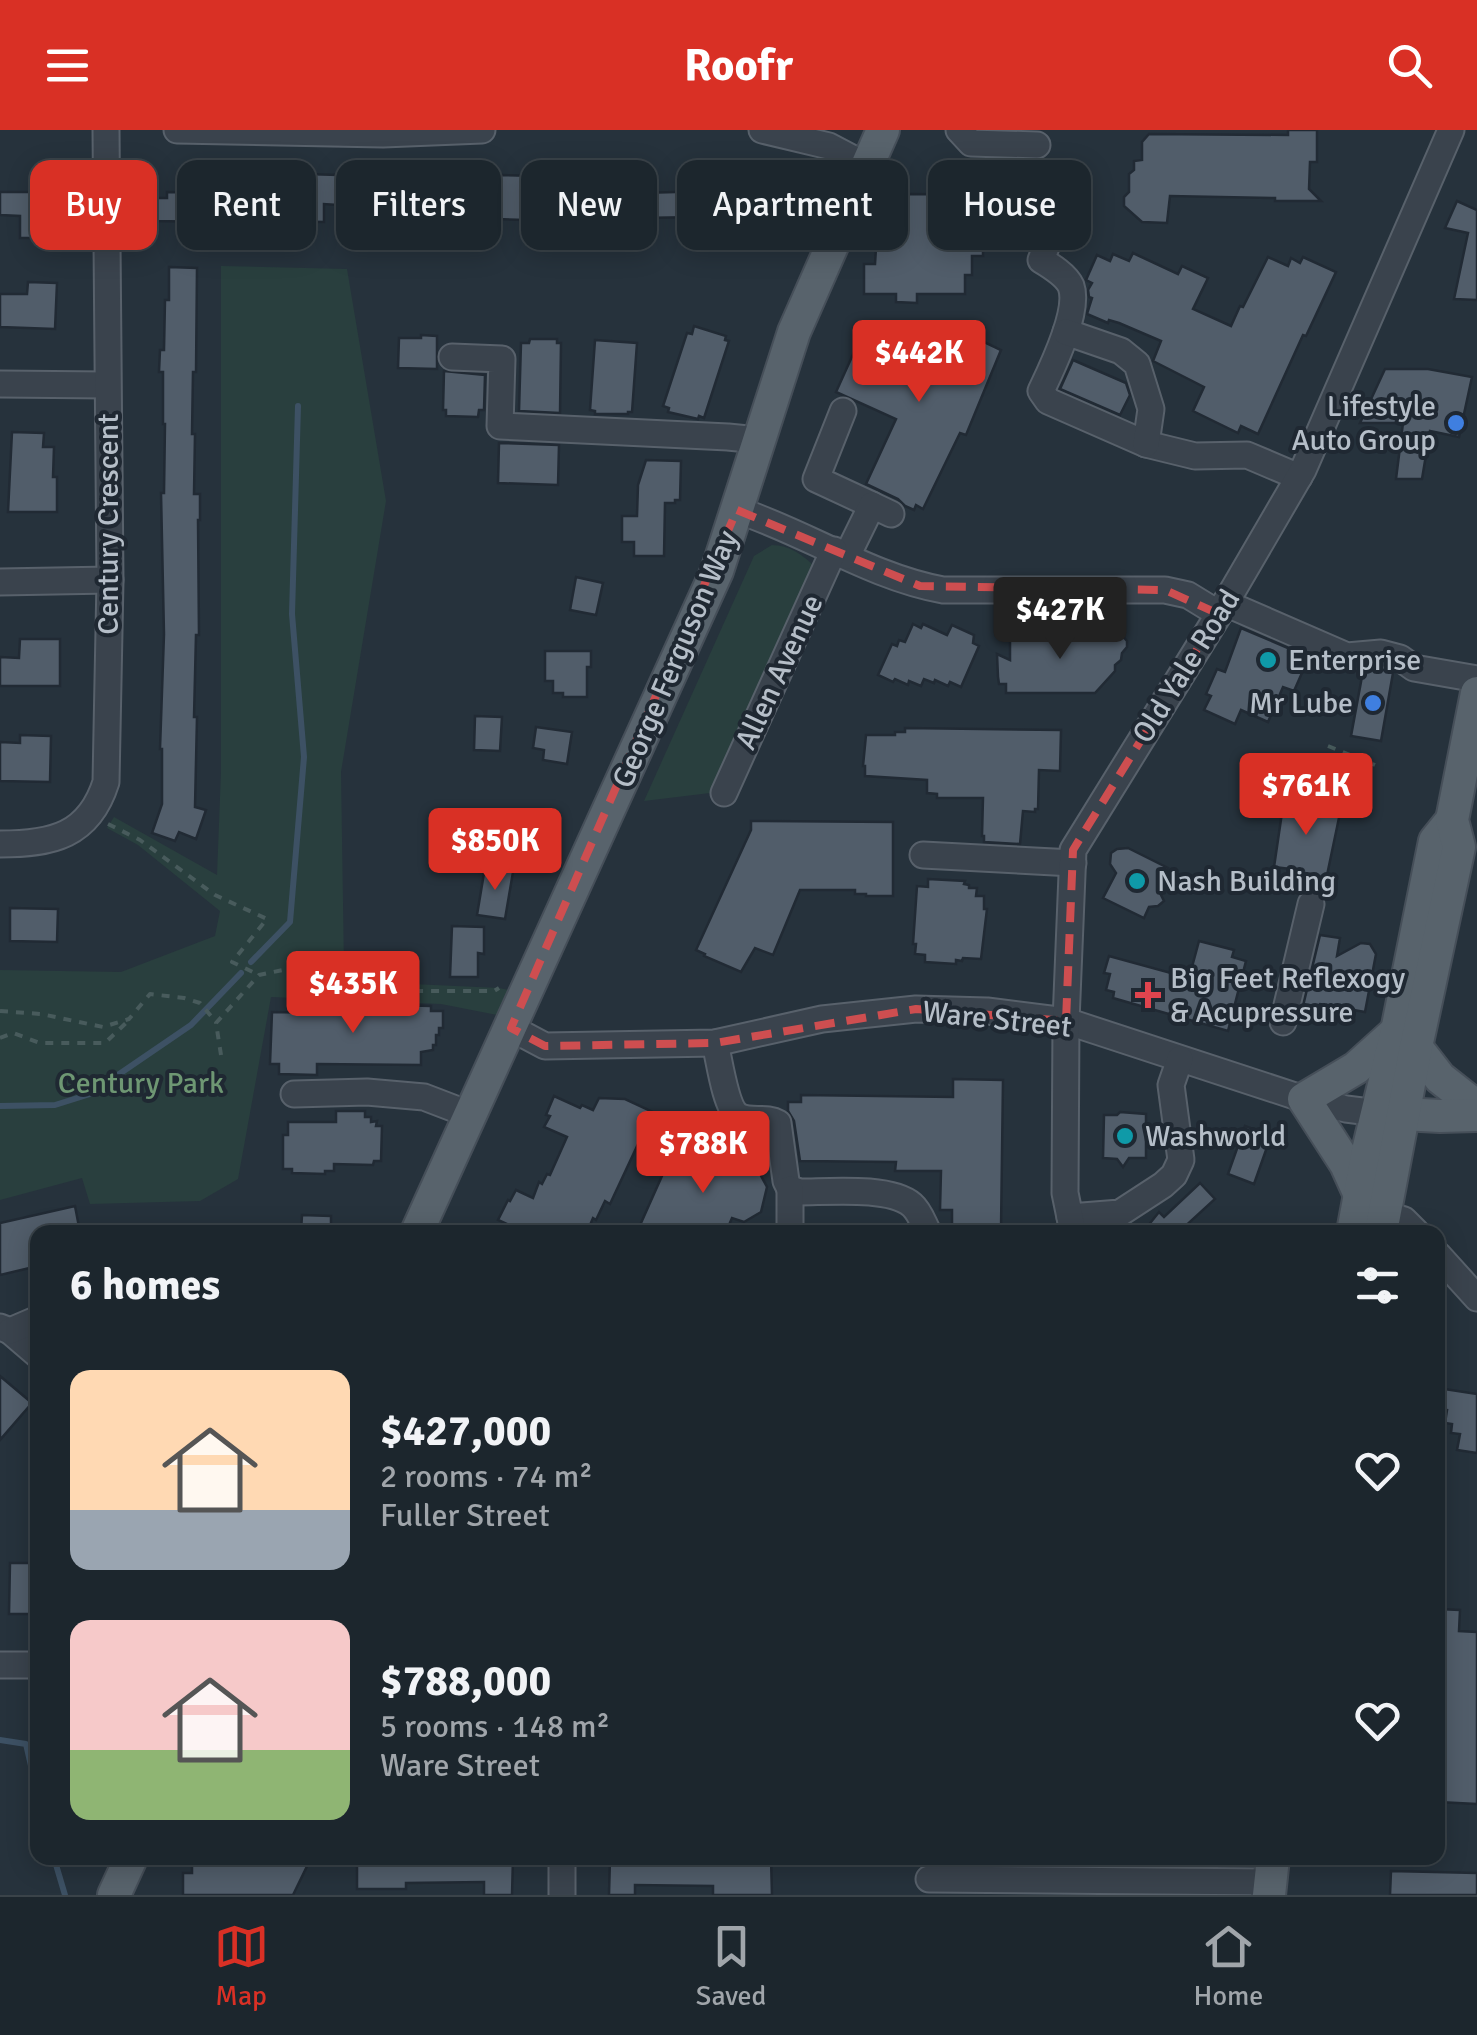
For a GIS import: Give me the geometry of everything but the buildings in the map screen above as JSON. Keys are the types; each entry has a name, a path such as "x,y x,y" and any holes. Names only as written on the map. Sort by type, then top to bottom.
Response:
{"main road":[{"name":"George Ferguson Way","path":"869,160 884,130"},
{"name":"George Ferguson Way","path":"420,1225 717,570 794,332 830,250"},
{"path":"1375,1214 1406,1039 1434,841 1452,820 1477,697"},
{"path":"1375,1214 1304,1099 1406,1039"},
{"path":"1406,1039 1440,1078 1477,1107"},
{"name":"Ware Street","path":"1390,1114 1477,1115"},
{"path":"114,1895 129,1865"}],"street":[{"name":"Century Crescent","path":"90,815 106,782 110,580 106,130"},
{"path":"177,130 383,134 482,130"},
{"path":"762,130 829,146 855,160"},
{"path":"960,130 971,143 1037,145"},
{"name":"Old Yale Road","path":"1071,1225 1066,1193 1066,1021 1074,850 1299,477 1451,130"},
{"path":"1045,250 1041,260 1070,284 1072,300 1059,353 1041,391 1048,401 1146,444 1195,456 1247,455 1299,477"},
{"path":"1066,332 1121,351 1137,364 1151,409 1146,444"},
{"path":"452,357 502,359 500,426 758,440"},
{"path":"0,384 107,385"},
{"name":"Allen Avenue","path":"724,792 841,553 882,510 816,480 842,410"},
{"path":"738,510 920,586 943,590 1166,590 1346,656 1382,653 1400,658 1414,668 1477,679"},
{"path":"0,582 110,580"},
{"path":"0,844 47,842 77,827 90,815"},
{"path":"923,855 1073,863"},
{"path":"1283,1022 1312,904"},
{"name":"Ware Street","path":"510,1028 545,1046 715,1042 822,1019 916,1009 987,1012 1066,1021 1304,1099 1390,1114"},
{"path":"715,1042 728,1096 737,1115 778,1123 790,1189 790,1225"},
{"path":"1080,1225 1120,1212 1174,1175 1181,1160 1171,1085 1180,1059"},
{"path":"294,1094 368,1092 424,1097 471,1115"},
{"path":"790,1189 900,1197 918,1212 924,1225"},
{"path":"1375,1214 1404,1220 1409,1225"},
{"path":"1445,1263 1477,1298"},
{"path":"5,1329 30,1321"},
{"path":"5,1329 30,1349"},
{"path":"0,1666 30,1664"},
{"path":"562,1865 562,1895"},
{"path":"929,1877 1270,1878"}],"path":[{"path":"1328,746 1376,765"},
{"path":"90,815 140,840 214,895 267,918 232,962 259,975"},
{"path":"216,1023 259,975 283,970 367,992 506,989"},
{"path":"0,1038 13,1032 40,1043 105,1043 150,994 200,1003 216,1023 221,1055"},
{"path":"0,1011 41,1014 103,1027 130,1020"}],"highlighted area":[{"path":"737,510 920,586 1165,590 1219,614 1073,850 1066,1021 916,1009 715,1043 545,1046 511,1028"}],"green space":[{"name":"Century Park","path":"221,266 347,269 386,501 341,772 344,968 370,982 499,988 523,993 513,1018 441,1004 271,997 238,1179 200,1201 90,1204 82,1178 0,1200 0,970 121,972 215,936 220,911 138,845 107,828 114,817 217,875 221,772"},
{"path":"772,545 795,552 815,567 710,793 644,801 754,556"}],"waterway":[{"path":"251,962 290,922 304,757 292,614 298,406"},
{"path":"0,1106 55,1105 90,1094 191,1025 241,973"},
{"path":"0,1740 26,1744 30,1761"},
{"path":"56,1865 65,1895"}],"place":[{"name":"Lifestyle Auto Group","path":"1456,423"},
{"name":"Enterprise","path":"1268,660"},
{"name":"Mr Lube","path":"1373,703"},
{"name":"Nash Building","path":"1137,881"},
{"name":"Big Feet Reflexogy & Acupressure","path":"1148,995"},
{"name":"Washworld","path":"1125,1136"}]}
